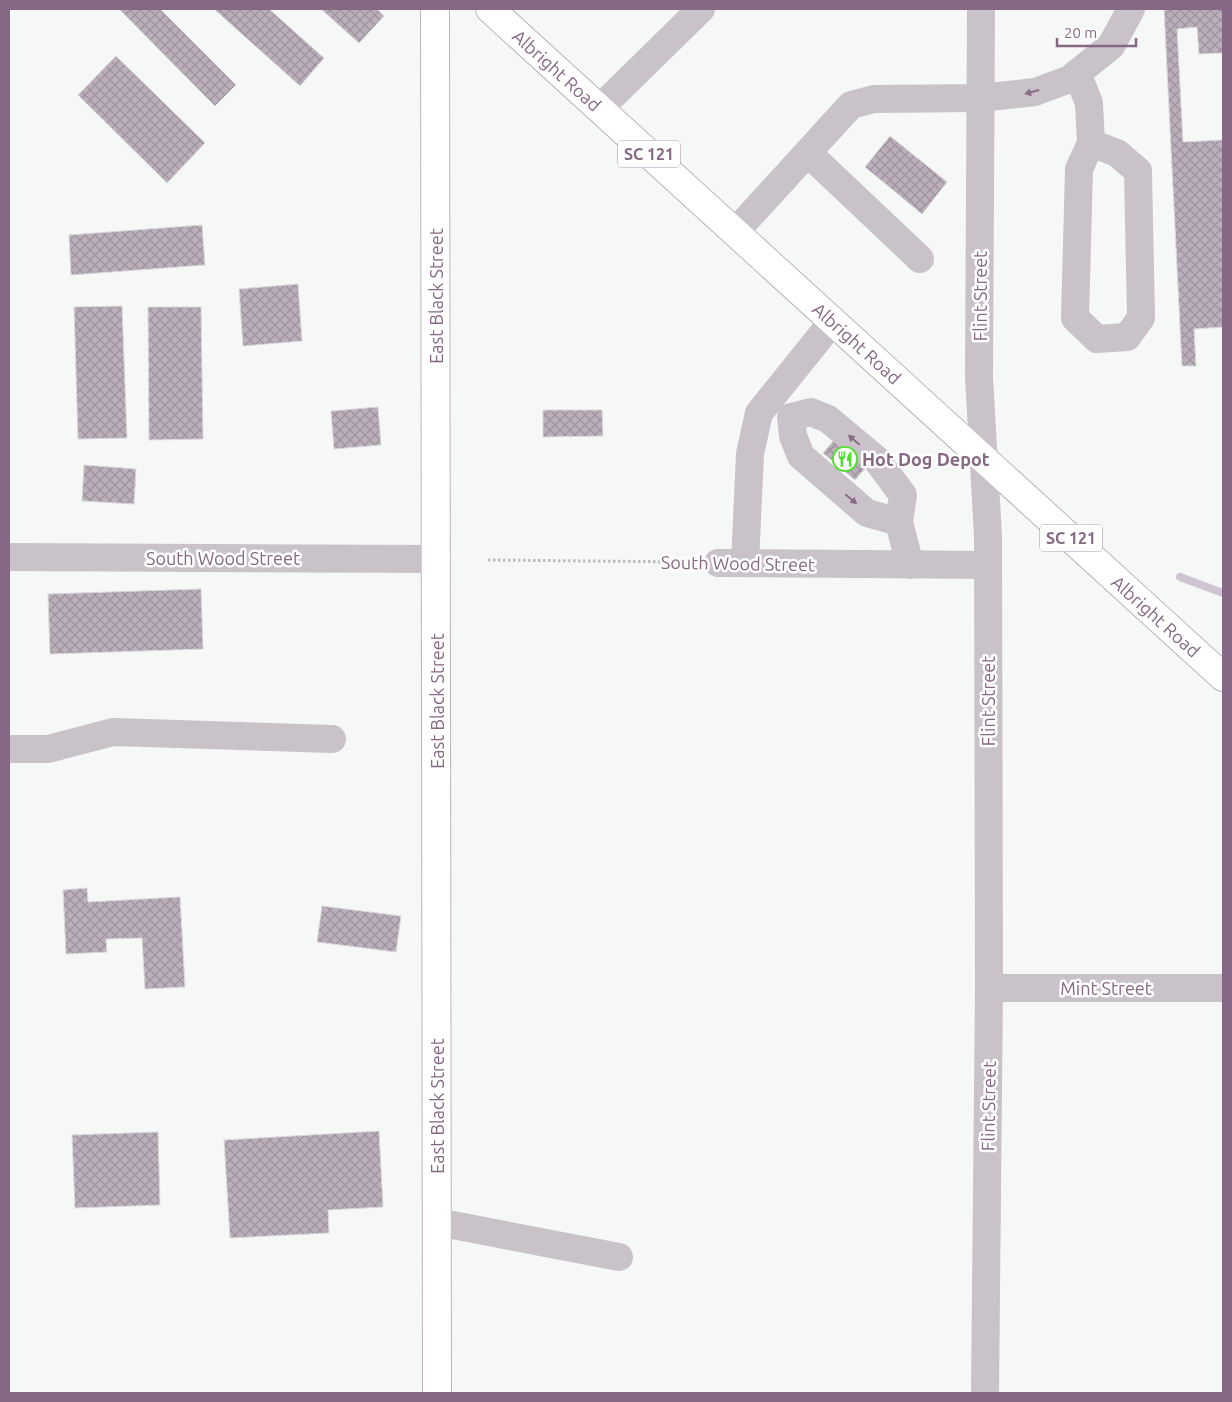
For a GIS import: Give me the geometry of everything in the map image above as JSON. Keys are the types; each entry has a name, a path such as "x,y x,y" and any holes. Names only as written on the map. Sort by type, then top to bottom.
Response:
{"main road":[{"name":"East Black Street","path":"435,9 437,1393"},
{"name":"Albright Road","path":"490,9 1223,677"}],"street":[{"path":"600,108 701,9"},
{"name":"Flint Street","path":"981,9 979,378 988,536 989,988 985,1393"},
{"path":"735,232 850,105 874,99 980,98 1027,94 1070,79 1111,46 1131,9"},
{"path":"1077,73 1089,103 1091,143 1079,169 1075,318 1097,339 1127,337 1140,318 1138,171 1117,153 1091,143"},
{"path":"808,153 920,259"},
{"path":"745,563 750,454 759,413 833,321"},
{"path":"770,400 791,417 793,436 801,456 867,513 900,522"},
{"path":"791,417 811,412 828,419 876,459 903,496 900,522 910,564"},
{"name":"South Wood Street","path":"9,557 437,559"},
{"name":"South Wood Street","path":"718,562 988,565"},
{"path":"9,749 48,749 113,732 332,739"},
{"name":"Mint Street","path":"989,988 1223,988"},
{"path":"437,1222 619,1257"}],"path":[{"name":"South Wood Street","path":"488,560 718,562"}],"building":[{"path":"119,9 160,9 236,85 215,106"},
{"path":"214,9 269,9 324,58 300,86"},
{"path":"321,9 377,9 384,16 359,43"},
{"path":"1164,9 1223,9 1223,53 1199,54 1197,27 1177,29 1183,142 1223,140 1223,327 1194,329 1196,366 1182,366"},
{"path":"116,56 205,143 167,183 78,95"},
{"path":"890,136 947,182 922,214 865,167"},
{"path":"202,225 205,265 71,275 69,235"},
{"path":"298,284 302,341 243,346 239,289"},
{"path":"122,306 127,438 78,439 74,307"},
{"path":"148,307 201,307 203,439 149,440"},
{"path":"378,407 381,445 334,449 331,411"},
{"path":"543,410 602,410 603,436 543,437"},
{"name":"Hot Dog Depot","path":"836,438 867,466 855,480 823,453"},
{"path":"84,465 136,469 134,504 82,501"},
{"path":"201,589 203,649 50,654 48,594"},
{"path":"87,888 88,902 180,897 185,987 145,989 142,938 106,939 107,952 66,954 63,890"},
{"path":"322,906 401,916 396,952 317,942"},
{"path":"379,1131 383,1207 328,1210 329,1233 230,1238 224,1140"},
{"path":"158,1132 160,1205 75,1208 72,1135"}],"waterway":[{"path":"1180,577 1223,593"}],"place":[{"name":"Hot Dog Depot","path":"845,459"}]}
